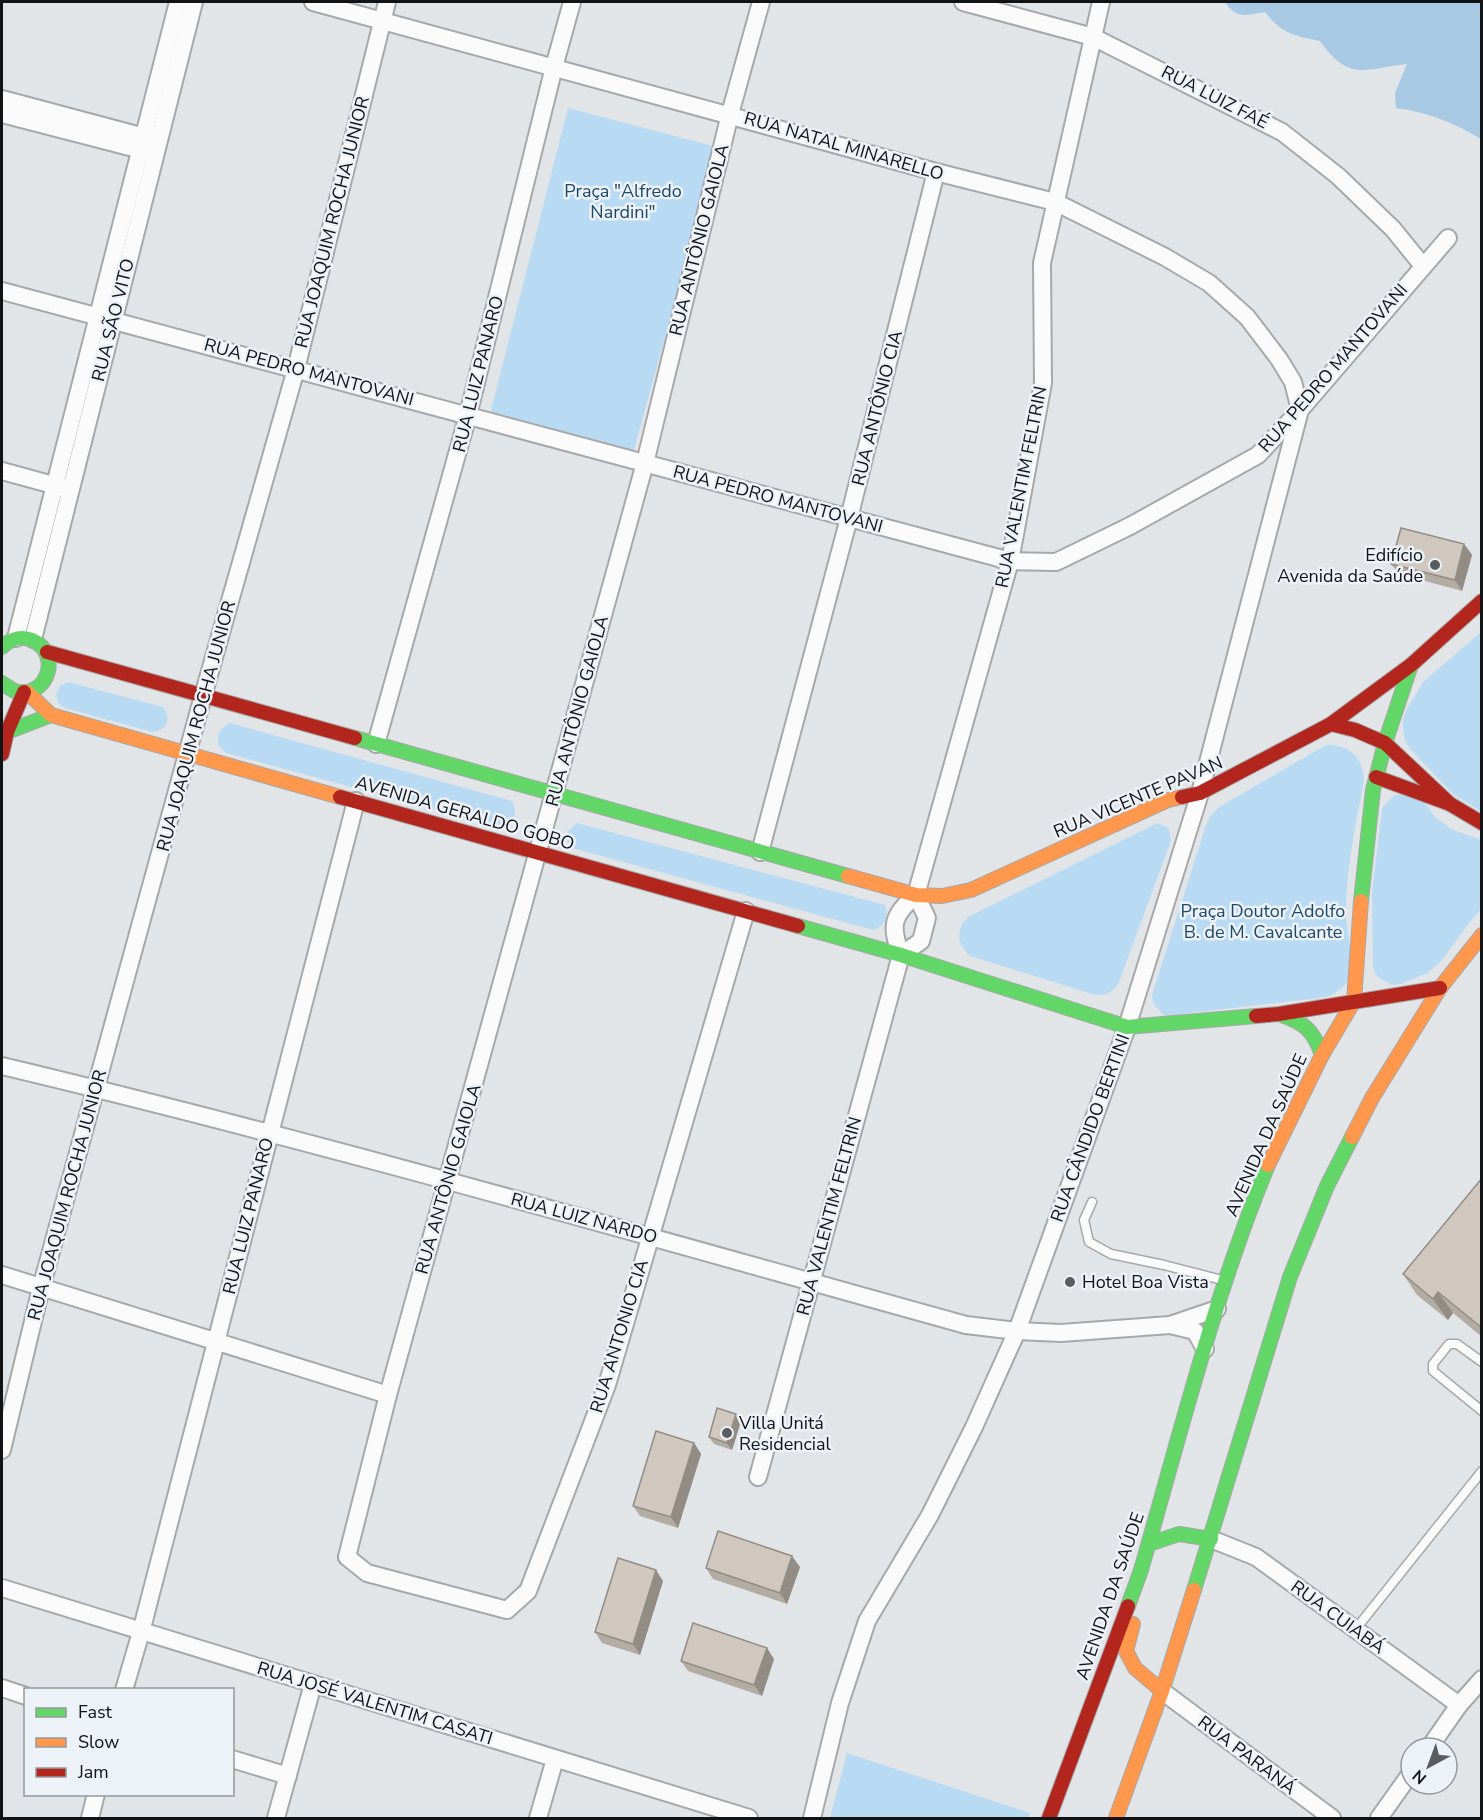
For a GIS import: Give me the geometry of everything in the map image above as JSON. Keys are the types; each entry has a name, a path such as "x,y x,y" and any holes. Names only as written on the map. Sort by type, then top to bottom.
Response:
{"street":[{"name":"RUA SÃO VITO","path":"150,145 178,2"},
{"name":"RUA SÃO VITO","path":"17,641 63,488 150,145 194,2"},
{"name":"RUA NATAL MINARELLO","path":"313,2 936,172 1055,202 1165,257 1209,284 1247,317 1279,358 1293,382 1300,410"},
{"name":"RUA JOAQUIM ROCHA JUNIOR","path":"2,1450 41,1288 203,696 296,369 387,2"},
{"name":"RUA LUIZ PANARO","path":"376,744 468,415 572,2"},
{"name":"RUA ANTÔNIO GAIOLA","path":"347,1557 388,1395 645,463 729,114 761,2"},
{"name":"RUA LUIZ FAÉ","path":"963,2 1093,37 1282,132 1338,176 1393,229 1423,266"},
{"name":"RUA VALENTIM FELTRIN","path":"758,1477 901,955 893,934 898,910 916,896 1010,561 1043,383 1042,263 1101,2"},
{"path":"2,99 150,145"},
{"path":"2,114 150,145"},
{"name":"RUA ANTÔNIO CIA","path":"760,852 849,518 936,172"},
{"name":"RUA PEDRO MANTOVANI","path":"2,291 1010,561 1056,562 1130,526 1258,455 1300,410 1448,238"},
{"name":"RUA CÂNDIDO BERTINI","path":"812,1818 840,1703 867,1621 930,1515 974,1427 1017,1331 1127,1027 1200,793 1300,410"},
{"path":"2,471 63,488"},
{"path":"1410,665 1482,601"},
{"path":"2,689 25,692 42,684 47,677 50,660 41,644 17,641"},
{"path":"47,652 916,896 927,918 921,941 901,955"},
{"name":"RUA VICENTE PAVAN","path":"916,896 942,896 971,890 1168,800 1200,793 1331,724 1410,665"},
{"name":"AVENIDA DA SAÚDE","path":"1048,1818 1141,1570 1217,1309 1251,1207 1270,1161 1322,1055 1354,1001 1361,902 1373,790 1385,743 1410,665"},
{"path":"2,754 7,732 25,692"},
{"name":"AVENIDA GERALDO GOBO","path":"25,692 51,715 901,955 1127,1027"},
{"path":"7,732 51,715"},
{"path":"1331,724 1355,730 1385,743 1450,804"},
{"path":"1376,777 1450,804 1482,823"},
{"name":"RUA LUIZ PANARO","path":"124,1688 141,1632 356,801"},
{"name":"RUA ANTONIO CIA","path":"347,1557 367,1573 507,1611 528,1591 607,1385 746,911"},
{"path":"1116,1818 1162,1691 1211,1539 1290,1277 1327,1186 1372,1098 1440,988 1482,935"},
{"path":"1127,1027 1279,1014 1440,988"},
{"path":"1279,1014 1303,1022 1312,1030 1322,1055"},
{"name":"RUA LUIZ NARDO","path":"2,1066 96,1088 650,1235 966,1325 1061,1333 1170,1325 1217,1309"},
{"path":"2,1275 388,1395"},
{"name":"RUA LUIZ NARDO","path":"1170,1325 1195,1331 1205,1349"},
{"path":"1149,1544 1175,1533 1186,1533 1211,1539"},
{"name":"RUA CUIABÁ","path":"1211,1539 1256,1557 1459,1705"},
{"path":"1141,1570 1144,1584 1126,1651 1135,1668 1162,1691"},
{"name":"RUA JOSÉ VALENTIM CASATI","path":"2,1588 749,1818"},
{"path":"1437,1736 1459,1705 1482,1679"},
{"path":"276,1818 313,1684"},
{"path":"2,1688 24,1695"},
{"name":"RUA PARANÁ","path":"1162,1691 1332,1818"},
{"path":"538,1818 555,1759"},
{"path":"234,1760 288,1776"},
{"path":"1379,1818 1399,1790"},
{"path":"90,1818 96,1796"}],"lane":[{"path":"1092,1203 1084,1220 1089,1242 1111,1254 1226,1281"},
{"path":"1482,1362 1457,1344 1449,1344 1432,1365 1433,1371 1482,1411"},
{"path":"1355,1630 1482,1471"}],"green space":[{"name":"Praça \"Alfredo Nardini\"","path":"568,108 717,147 633,454 489,418"},
{"path":"1481,632 1481,811 1452,793 1411,750 1405,741 1403,719 1423,682"},
{"path":"68,682 163,707 167,715 167,723 162,729 153,732 65,708 58,703 56,694 60,686"},
{"path":"230,723 512,801 515,809 514,820 506,829 226,753 218,745 218,738 222,729"},
{"name":"Praça Doutor Adolfo B. de M. Cavalcante","path":"1326,745 1342,747 1353,754 1361,765 1364,780 1347,883 1346,917 1352,965 1348,981 1327,997 1164,1016 1153,1003 1152,995 1211,815 1219,807"},
{"path":"1401,794 1424,802 1435,817 1451,829 1481,840 1481,909 1442,960 1428,973 1393,985 1380,979 1373,966 1372,893 1382,808 1393,796"},
{"path":"577,823 885,905 886,917 880,926 873,930 572,848 567,840 567,832"},
{"path":"1157,823 1169,828 1171,841 1119,982 1111,991 1101,995 1092,994 970,956 962,947 959,932 968,917"},
{"path":"847,1753 1030,1813 1028,1818 830,1818"}],"shaded area":[{"path":"1225,2 1481,2 1481,139 1440,119 1396,108 1395,93 1407,64 1368,70 1349,68 1330,54 1320,41 1283,30 1265,12 1238,14"}],"building":[{"name":"Edifício Avenida da Saúde","path":"1401,528 1464,544 1455,580 1391,564"},
{"path":"1482,1178 1482,1328 1438,1292 1433,1299 1403,1274"},
{"path":"717,1408 736,1414 727,1443 709,1437"},
{"path":"656,1431 694,1443 671,1517 633,1506"},
{"path":"718,1531 792,1556 780,1593 706,1568"},
{"path":"618,1558 656,1570 633,1644 595,1632"},
{"path":"693,1623 767,1648 754,1685 681,1661"}],"traffic: fast":[{"path":"2,647 16,639 32,640 47,654 49,663 44,681 37,688 28,692 12,690 2,683"},
{"path":"1361,901 1373,790 1385,743 1411,665"},
{"path":"7,732 51,715"},
{"path":"355,738 848,876"},
{"path":"798,926 901,955 1127,1027 1256,1016"},
{"path":"1279,1014 1306,1028 1315,1039 1322,1055"},
{"path":"1194,1590 1290,1277 1327,1186 1352,1137"},
{"path":"1128,1606 1141,1570 1214,1315 1268,1165"},
{"path":"1149,1544 1179,1534 1211,1539"}],"traffic: slow":[{"path":"27,692 51,715 340,797"},
{"path":"848,876 916,895 942,896 971,890 1168,800 1182,797"},
{"path":"1268,1165 1322,1055 1354,1001 1361,901"},
{"path":"1352,1137 1372,1098 1440,988 1482,935"},
{"path":"1116,1818 1162,1691 1194,1590"},
{"path":"1133,1624 1126,1651 1135,1668 1162,1691"}],"traffic: jam":[{"path":"1182,797 1200,793 1331,724 1411,665 1482,601"},
{"path":"47,652 355,738"},
{"path":"2,754 7,732 24,692"},
{"path":"1331,724 1355,730 1385,743 1450,804"},
{"path":"1376,777 1450,804 1482,823"},
{"path":"340,797 798,926"},
{"path":"1256,1016 1440,988"},
{"path":"1049,1818 1128,1606"}],"place":[{"name":"Edifício Avenida da Saúde","path":"1435,565"},
{"name":"Hotel Boa Vista","path":"1070,1282"},
{"name":"Villa Unitá Residencial","path":"727,1433"}]}
